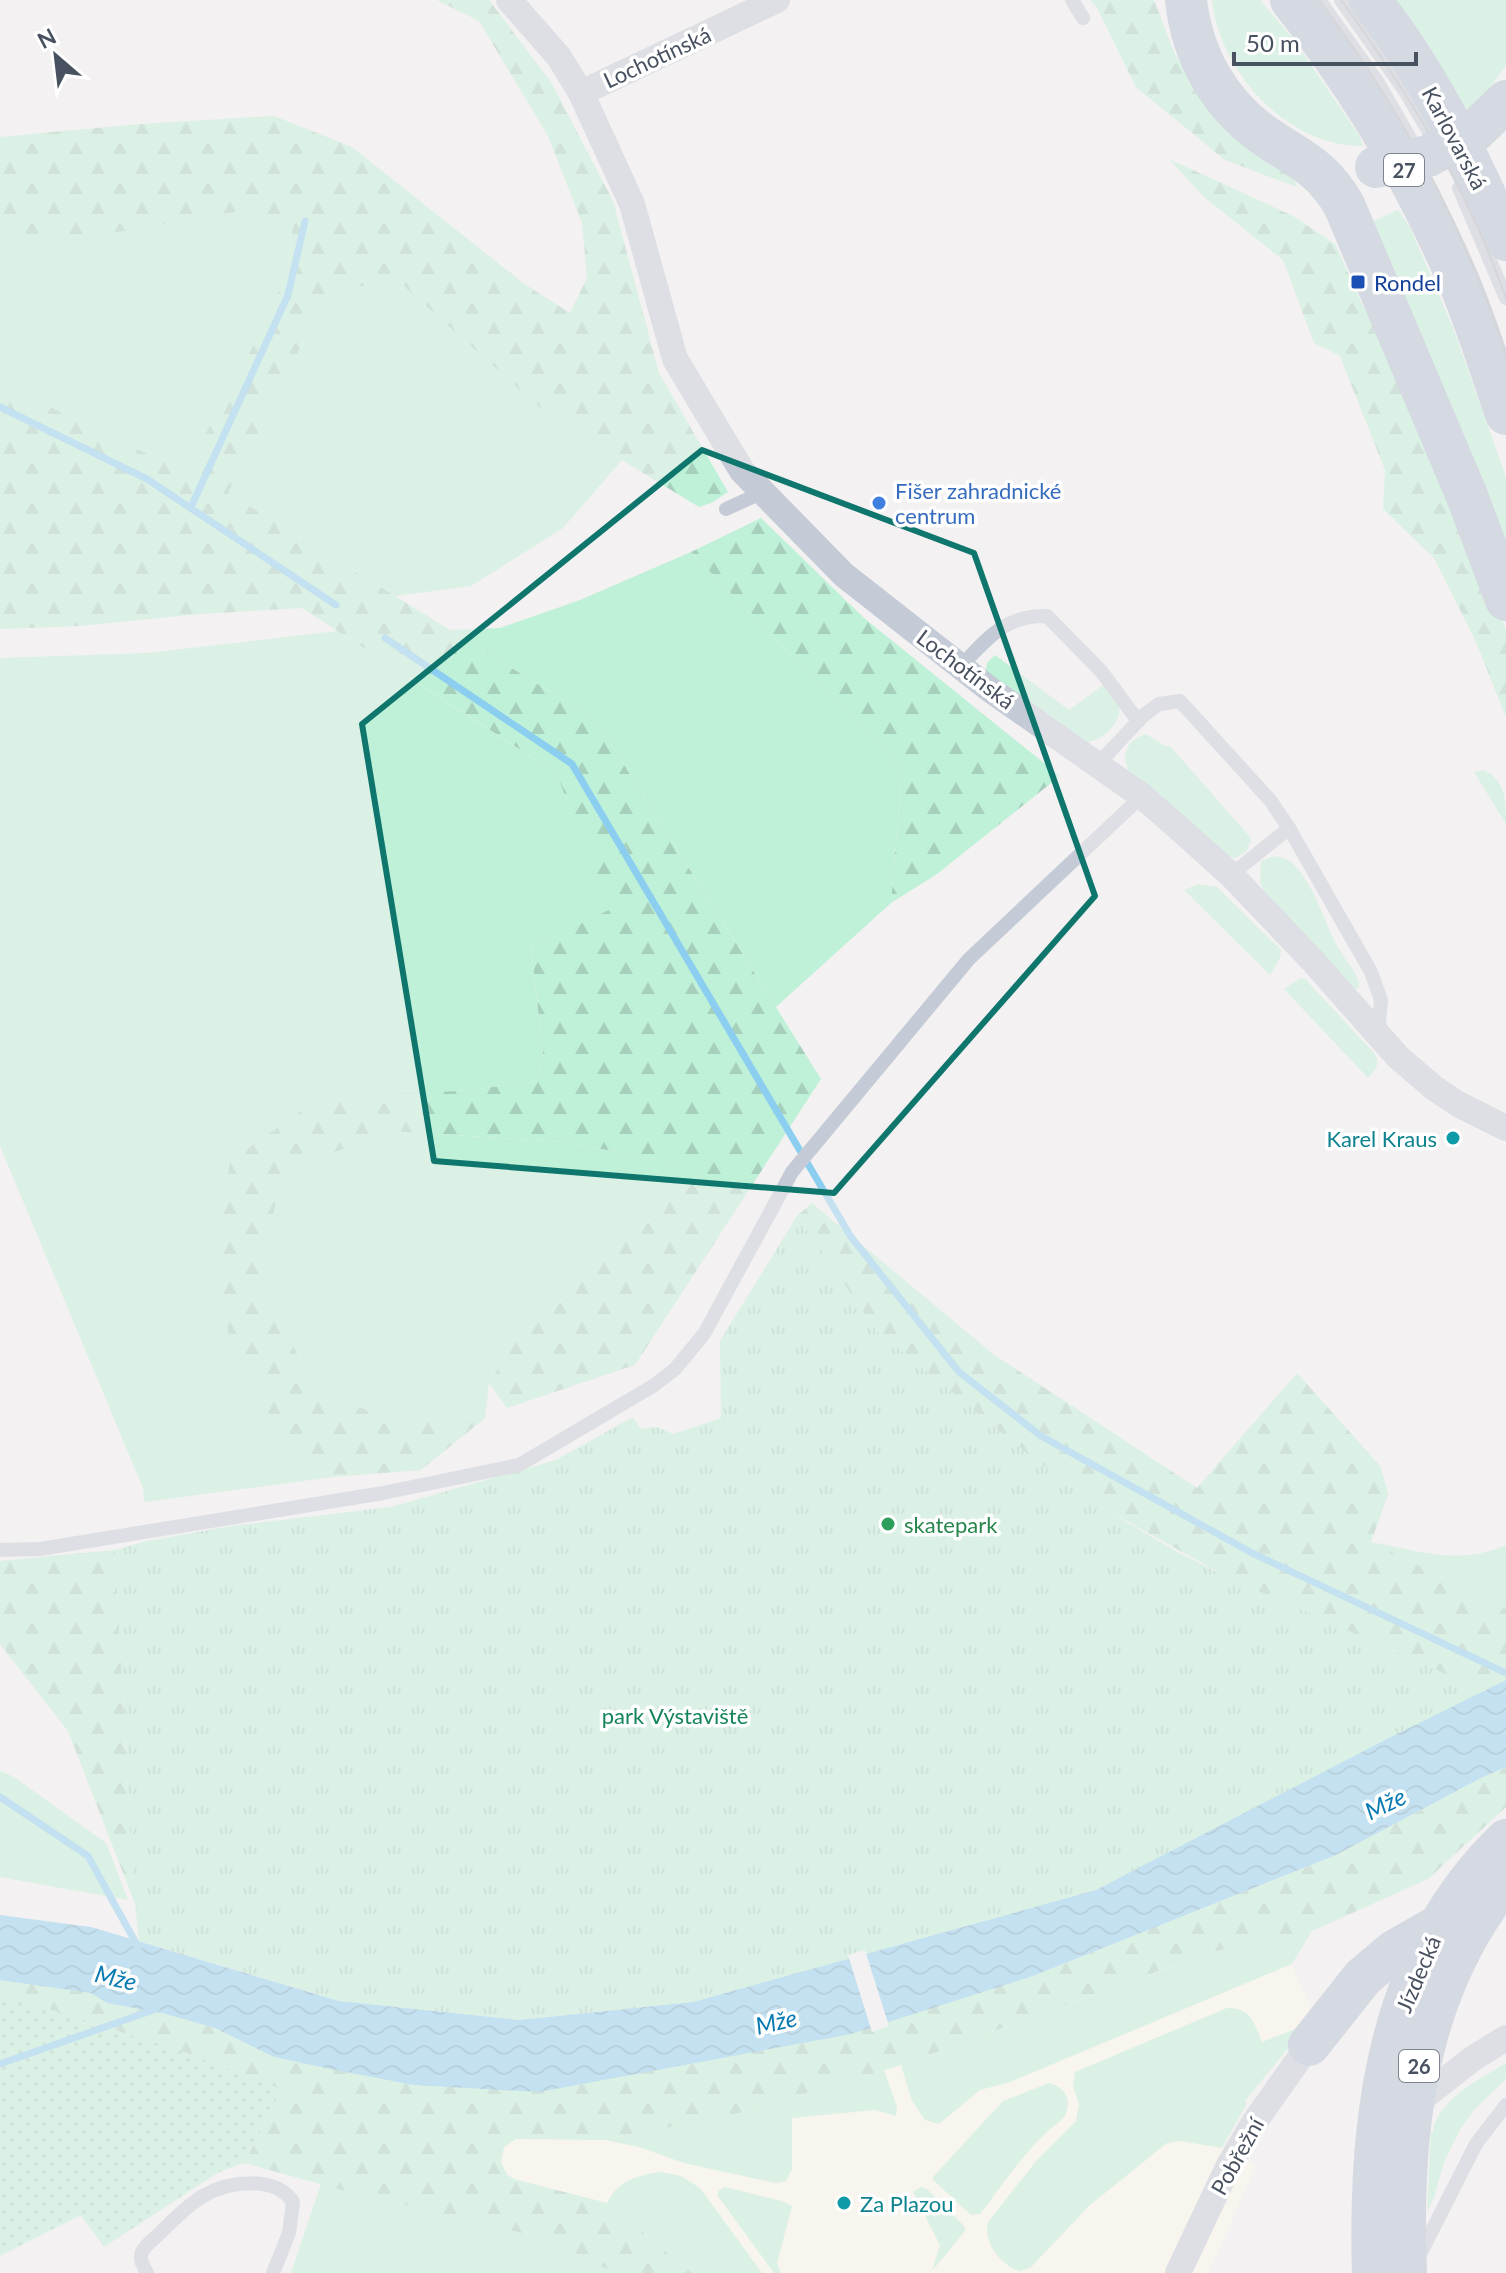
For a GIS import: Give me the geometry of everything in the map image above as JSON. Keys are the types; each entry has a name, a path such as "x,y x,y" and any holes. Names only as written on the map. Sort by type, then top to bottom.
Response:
{"main road":[{"name":"27","path":"1291,0 1369,108 1418,195 1459,283 1506,414"},
{"name":"Karlovarská","path":"1370,0 1426,82 1471,163 1506,240"},
{"path":"1185,5 1198,53 1215,86 1249,124 1323,174 1348,212 1467,496 1506,600"},
{"path":"1278,144 1323,162 1376,167 1428,156 1475,131 1506,101"},
{"name":"Jízdecká","path":"1409,2273 1404,2219 1411,2107 1419,2065 1420,2003 1438,1926 1473,1877 1506,1840"},
{"name":"Jízdecká","path":"1373,2273 1371,2219 1379,2111 1387,2059 1420,2003 1506,1880"},
{"path":"1309,2045 1363,1977 1394,1951 1438,1926"},
{"path":"1309,2045 1347,2020 1420,2003"},
{"path":"1309,2045 1334,2036 1354,2034 1376,2045 1387,2059"}],"street":[{"name":"Lochotínská","path":"509,0 559,57 581,93 632,204 675,359 742,471 844,575 961,666 1142,796 1231,875 1398,1057 1434,1088 1506,1128"},
{"name":"Lochotínská","path":"581,93 777,0"},
{"path":"1411,2107 1472,2059 1506,2038"},
{"name":"Pobřežní","path":"1178,2273 1229,2165 1253,2124 1309,2045"}],"lane":[{"path":"1072,0 1083,18"},
{"name":"Karlovarská","path":"1319,0 1377,81 1428,171"},
{"name":"Karlovarská","path":"1341,0 1405,91 1450,170 1506,298"},
{"path":"726,509 763,492"},
{"path":"961,666 992,634 1026,616 1047,616 1101,671 1138,721"},
{"path":"1098,764 1138,721 1159,704 1180,701 1270,800 1289,828 1371,972 1381,1000 1378,1035"},
{"path":"0,1550 54,1547 383,1493 519,1465 653,1386 675,1369 704,1334 792,1172 969,959 1142,796"},
{"path":"1231,875 1289,828"},
{"path":"1409,2273 1476,2144 1506,2105"},
{"path":"147,2273 141,2261 143,2251 204,2195 236,2185 261,2183 285,2190 293,2202 289,2233 273,2273"}],"highlighted area":[{"path":"702,450 974,553 1095,896 834,1193 434,1161 362,724"}],"shaded area":[{"path":"1312,1931 1292,1965 1315,2017 1245,2101 1247,2103 1222,2147 1256,2165 1209,2273 692,2273 607,2203 514,2179 503,2168 501,2156 504,2147 516,2139 605,2140 855,2080 1212,1952"}],"green space":[{"path":"437,0 489,0 551,82 613,201 659,373 728,492 699,507 548,415 397,280 328,292 228,493 596,720 821,1079 635,1365 507,1408 489,1383 511,1347 708,1166 681,1164 565,1142 388,1131 307,1163 275,1206 260,1283 301,1361 323,1392 376,1414 485,1418 421,1470 333,1477 275,1427 228,1331 217,1254 230,1161 320,1098 458,1091 536,1082 543,1054 531,947 611,909 556,773 302,608 79,626 0,629 0,383 185,472 273,309 288,261 293,226 252,209 89,237 0,237 0,137 274,116 352,147 523,283 570,313 587,278 582,223 548,136 479,21"},
{"path":"1090,0 1154,0 1174,52 1201,99 1290,170 1297,187 1225,160 1136,87 1096,6"},
{"path":"1212,0 1260,0 1294,40 1363,146 1335,143 1309,134 1262,101 1228,54"},
{"path":"1395,0 1506,0 1506,65 1486,93 1466,111"},
{"path":"1169,159 1293,216 1335,244 1365,310 1388,341 1506,629 1506,717 1476,642 1434,558 1383,509 1385,470 1340,356 1314,343 1283,260 1204,197"},
{"path":"252,209 293,225 288,261 273,309 185,473 0,383 0,237 89,237"},
{"path":"1398,210 1410,227 1453,328 1506,477 1506,564 1371,222"},
{"path":"397,280 548,415 622,460 563,528 471,586 395,596 228,493 328,292"},
{"path":"761,518 864,618 1060,776 937,874 891,903 902,770 691,552"},
{"path":"691,552 902,770 891,903 776,1007 596,720 450,630 500,628 580,600"},
{"path":"337,631 556,773 612,909 531,947 543,1054 536,1082 458,1091 230,1161 275,1427 333,1477 144,1502 143,1488 0,1146 0,658 148,653"},
{"path":"995,655 1069,710 1102,686 1117,701 1119,715 1116,722 1098,739 1084,743 985,674 987,663"},
{"path":"1146,734 1170,746 1251,838 1247,851 1236,858 1222,857 1132,778 1126,764 1126,752 1133,741"},
{"path":"1483,770 1491,774 1500,786 1505,800 1506,824 1474,772"},
{"path":"1274,856 1291,862 1304,877 1336,944 1356,975 1359,988 1355,990 1265,895 1260,882 1261,861"},
{"path":"1198,884 1217,887 1281,950 1270,975 1184,890"},
{"path":"1300,978 1305,979 1375,1054 1376,1067 1368,1078 1284,989"},
{"path":"388,1131 565,1142 681,1164 709,1165 511,1347 489,1383 485,1418 376,1414 323,1393 301,1361 260,1283 275,1206 307,1162"},
{"path":"812,1203 993,1354 1197,1488 1297,1373 1381,1467 1388,1495 1371,1542 1506,1608 1506,1680 1381,1742 1227,1577 1098,1505 1026,1453 875,1329 797,1216"},
{"name":"park Výstaviště","path":"797,1216 875,1329 1026,1453 1098,1505 1179,1553 1227,1577 1484,1691 1096,1890 693,2002 519,2020 339,2001 139,1941 133,1883 115,1550 231,1526 391,1507 556,1460 633,1417 641,1429 657,1427 673,1434 721,1418 720,1341"},
{"path":"1371,1542 1455,1556 1472,1555 1506,1545 1506,1608"},
{"path":"115,1550 133,1883 1096,1890 693,2002 151,1945 68,1731 0,1644 0,1561"},
{"path":"1506,1767 1506,1807 1428,1879 1312,1931 1211,1952 901,2065 739,2113 605,2140 516,2139 504,2147 501,2162 507,2175 607,2203 692,2273 617,2273 522,2233 244,2163 282,2090 178,2050 7,1996 0,1997 0,1980 91,1993 107,2003 162,2013 215,2028 274,2057 335,2070 1033,1976 1336,1855"},
{"path":"0,1771 14,1777 106,1843 128,1900 0,1877"},
{"path":"1312,1931 1292,1964 1010,2082 980,2090 939,2124 925,2120 912,2101 901,2065 1212,1952"},
{"path":"7,1996 178,2050 282,2089 244,2163 219,2172 104,2247 81,2215 0,2256 0,1997"},
{"path":"1227,2008 1247,2013 1262,2042 1308,2024 1245,2101 1247,2103 1222,2148 1180,2141 1167,2143 1090,2205 1030,2268 1019,2271 1005,2263 994,2252 988,2238 988,2222 1037,2160 1076,2121 1079,2104 1073,2086 1075,2072"},
{"path":"1506,2063 1506,2079 1474,2110 1461,2128 1444,2162 1427,2211 1431,2132 1436,2121 1442,2110 1461,2092"},
{"path":"884,2070 897,2107 896,2116 875,2110 792,2118 792,2169 786,2181 776,2183 684,2163 639,2147 605,2140 739,2113"},
{"path":"1049,2083 1061,2089 1066,2096 1066,2114 1029,2151 980,2214 971,2215 933,2177 1003,2101"},
{"path":"661,2172 681,2176 700,2188 762,2273 692,2273 607,2203 623,2184"},
{"path":"321,2184 522,2233 617,2273 291,2273"},
{"path":"725,2187 792,2206 777,2263 781,2273 774,2273 717,2195"},
{"path":"921,2187 928,2190 965,2227 965,2231 932,2271 940,2245 913,2192"}],"water":[{"name":"Mže","path":"1506,1680 1506,1767 1336,1855 1033,1976 851,2034 539,2092 414,2085 274,2057 215,2028 162,2013 107,2003 91,1993 0,1980 0,1915 91,1927 339,2001 519,2020 693,2002 1096,1890"}],"pier":[{"path":"865,1950 889,2026 872,2032 848,1955"}],"waterway":[{"path":"191,507 288,295 305,221"},
{"path":"0,407 147,479 336,605"},
{"path":"385,638 572,764 851,1237 959,1372 1041,1436 1252,1553 1506,1673"},
{"path":"0,1797 88,1856 138,1947"},
{"path":"0,2064 156,2009"}],"tram line":[{"path":"1319,0 1376,82 1427,169 1470,260 1506,355"},
{"path":"1341,0 1435,143 1474,219 1506,298"}],"place":[{"name":"Rondel","path":"1358,282"},
{"name":"Fišer zahradnické centrum","path":"879,503"},
{"name":"Karel Kraus","path":"1453,1138"},
{"name":"skatepark","path":"888,1524"},
{"name":"Za Plazou","path":"844,2203"}]}
